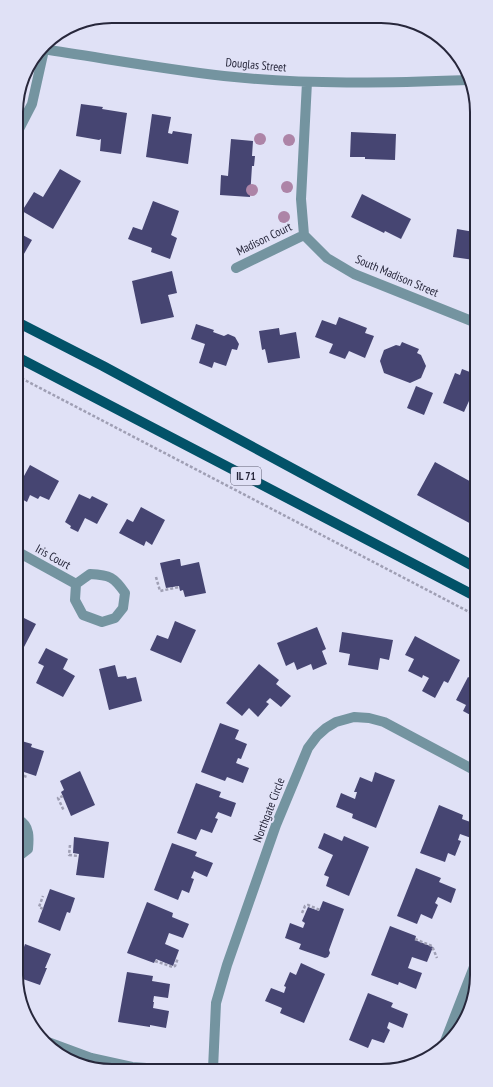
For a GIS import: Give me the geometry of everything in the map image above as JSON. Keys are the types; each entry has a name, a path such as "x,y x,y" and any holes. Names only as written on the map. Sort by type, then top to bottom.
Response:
{"main road":[{"name":"IL 71","path":"23,325 103,366 470,564"},
{"name":"IL 71","path":"23,360 470,593"}],"street":[{"name":"Douglas Street","path":"48,50 224,76 307,82 395,83 464,80"},
{"path":"23,121 32,104 41,59"},
{"path":"304,235 301,199 307,82"},
{"name":"Madison Court","path":"236,268 304,235"},
{"name":"South Madison Street","path":"304,235 327,258 354,274 470,320"},
{"name":"Iris Court","path":"23,555 76,584"},
{"name":"Iris Court","path":"90,574 103,575 116,580 125,593 123,608 115,618 102,622 84,615 75,600 76,584 90,574"},
{"name":"Northgate Circle","path":"213,1064 216,1003 227,965 276,825 304,755 317,736 326,728 340,720 354,717 368,718 384,722 470,768"},
{"path":"23,824 27,829 28,849 23,853"},
{"path":"448,1034 470,977"},
{"path":"58,1046 91,1058 118,1064"}],"path":[{"path":"23,379 470,612"},
{"path":"156,578 160,591 179,587"},
{"path":"23,776 27,777"},
{"path":"63,796 58,798 64,811"},
{"path":"70,845 69,855 78,856"},
{"path":"43,896 39,907 43,909"},
{"path":"302,913 305,906 308,905 320,910"},
{"path":"415,939 432,946 438,958"},
{"path":"155,961 173,967 175,966 178,958"}],"building":[{"path":"81,104 103,107 102,109 127,113 121,154 100,151 101,139 99,140 76,136"},
{"path":"152,114 171,117 168,133 172,134 173,131 192,134 188,164 146,157"},
{"path":"351,132 396,134 395,160 350,157"},
{"path":"231,139 253,141 252,156 255,156 254,166 252,166 250,197 220,195 221,175 228,176"},
{"path":"60,169 81,181 53,229 23,212 34,192 43,197"},
{"path":"362,194 411,219 401,239 385,231 384,233 351,217"},
{"path":"153,201 179,211 171,235 177,238 170,259 151,252 152,248 128,239 133,227 142,230"},
{"path":"457,229 470,231 470,259 453,257"},
{"path":"23,235 32,240 23,256"},
{"path":"172,271 177,293 168,295 174,317 141,324 132,281"},
{"path":"339,317 367,328 365,333 374,336 365,358 349,351 345,359 329,353 333,344 315,337 322,320 336,325"},
{"path":"196,324 214,330 213,332 224,336 228,334 235,337 239,344 237,350 232,349 226,366 214,362 212,368 199,363 205,344 191,339"},
{"path":"279,328 280,335 296,332 300,358 268,363 265,349 262,350 259,331"},
{"path":"402,342 419,349 417,353 421,355 426,366 421,378 410,383 384,373 380,361 384,350 396,345 400,346"},
{"path":"462,369 470,372 470,400 464,412 443,403 455,373 460,375"},
{"path":"416,386 433,393 424,415 407,408"},
{"path":"435,462 470,481 470,523 417,495"},
{"path":"30,465 59,481 49,500 40,496 38,499 30,495 27,502 23,500 23,478"},
{"path":"79,494 90,499 92,496 108,504 97,524 85,518 78,532 70,528 71,526 65,522"},
{"path":"141,507 165,520 152,545 146,541 144,546 119,533 127,519 133,522"},
{"path":"180,559 181,566 199,562 206,593 185,597 183,590 180,591 179,586 166,588 160,563"},
{"path":"23,618 36,624 23,646"},
{"path":"175,621 196,630 181,663 150,650 157,635 168,639"},
{"path":"317,627 326,649 322,651 327,664 313,670 311,664 297,670 294,662 286,666 277,643"},
{"path":"342,632 393,640 389,660 380,658 378,670 348,665 350,654 339,652"},
{"path":"415,636 460,660 448,683 444,681 435,698 422,691 429,678 423,675 422,678 408,671 414,659 405,655"},
{"path":"46,648 68,659 63,669 75,676 63,697 36,683 44,666 38,663"},
{"path":"259,664 279,680 276,684 291,696 281,707 270,698 266,702 269,704 258,717 249,708 242,716 226,703"},
{"path":"115,665 118,677 126,676 127,679 136,677 142,701 109,710 99,669"},
{"path":"468,677 470,678 470,715 463,711 466,705 456,700"},
{"path":"220,723 239,730 235,739 247,744 241,759 238,758 236,763 249,768 243,783 227,777 225,781 201,772"},
{"path":"23,741 32,744 31,747 44,751 36,776 23,772"},
{"path":"80,771 95,805 71,816 61,792 64,790 60,781"},
{"path":"375,772 395,780 376,828 352,818 353,814 336,807 341,793 355,799 357,792 354,792 360,777 372,782"},
{"path":"196,783 221,792 219,797 236,803 231,817 218,812 215,818 218,819 212,833 201,829 196,840 177,833"},
{"path":"439,805 463,815 462,819 470,822 470,838 460,834 458,840 461,841 455,856 448,853 445,862 420,853"},
{"path":"324,833 342,841 344,836 369,847 349,896 326,886 329,877 324,875 333,855 318,848"},
{"path":"74,837 109,842 104,878 76,875 79,854 73,853"},
{"path":"172,843 197,852 195,856 213,863 207,877 194,871 191,878 194,879 189,893 182,890 178,900 154,890"},
{"path":"416,868 441,878 439,882 456,889 451,903 438,897 435,903 438,905 432,919 421,914 417,924 397,916"},
{"path":"50,889 75,898 70,913 67,912 60,931 38,922"},
{"path":"323,901 344,909 329,950 330,953 328,957 325,958 299,949 301,944 285,938 290,923 303,928 305,923 302,921 308,907 319,911"},
{"path":"147,902 173,913 172,917 189,924 183,938 169,933 165,944 179,950 173,966 156,959 154,963 127,953"},
{"path":"390,926 416,936 415,940 433,947 427,962 412,957 408,968 422,973 416,989 399,982 398,985 371,975"},
{"path":"25,944 51,954 40,985 23,979 23,950"},
{"path":"301,963 325,974 304,1023 280,1013 282,1008 265,1001 271,988 284,993 286,987 284,986 290,972 296,975"},
{"path":"127,972 153,976 152,981 170,984 168,998 154,996 153,1002 153,1008 169,1011 166,1028 118,1022"},
{"path":"368,993 393,1003 391,1007 408,1014 403,1028 389,1022 387,1028 390,1030 384,1043 372,1039 368,1048 349,1040"}]}
